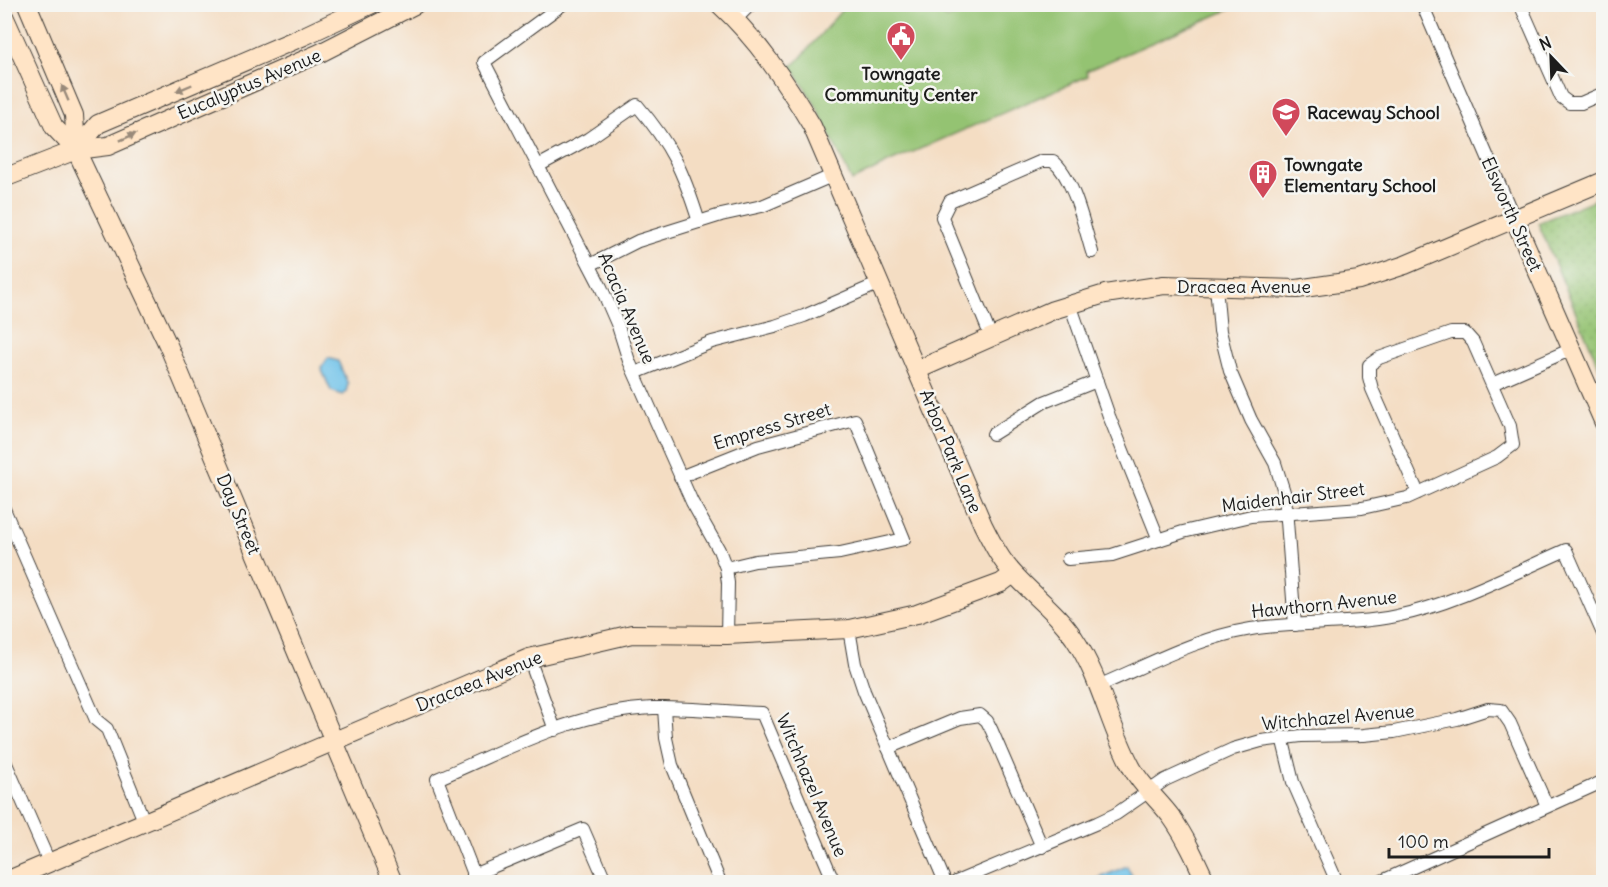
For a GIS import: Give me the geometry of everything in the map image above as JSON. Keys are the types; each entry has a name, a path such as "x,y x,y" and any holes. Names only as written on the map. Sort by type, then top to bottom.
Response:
{"street":[{"path":"14,4 15,9 36,27"},
{"name":"Day Street","path":"27,4 74,115 76,150"},
{"name":"Eucalyptus Avenue","path":"76,150 98,124 268,52 372,4"},
{"path":"292,65 308,45 357,23 370,14 378,4"},
{"name":"Eucalyptus Avenue","path":"4,178 76,150 108,146 292,65 378,25 416,4"},
{"name":"Acacia Avenue","path":"563,4 484,63 609,303 635,373 692,502 719,550 726,568 728,583 727,635"},
{"name":"Arbor Park Lane","path":"719,4 764,53 812,126 993,545 1013,574 1062,621 1082,651 1130,765 1171,816 1206,882"},
{"path":"735,20 751,4"},
{"name":"Elsworth Street","path":"1422,4 1604,423"},
{"path":"1520,4 1561,97 1569,103 1581,103 1604,93"},
{"name":"Day Street","path":"4,16 54,127 76,150 168,345 393,882"},
{"path":"176,115 212,89 262,66 268,52"},
{"path":"538,165 588,139 637,105 655,125 676,159 699,222"},
{"path":"991,337 942,217 950,201 1042,161 1053,161 1062,168 1080,210 1092,252"},
{"path":"590,265 638,241 762,206 834,176"},
{"name":"Dracaea Avenue","path":"917,370 1071,304 1105,294 1138,288 1183,285 1297,289 1359,280 1405,265 1604,180"},
{"path":"635,373 712,342 804,316 880,283"},
{"path":"1216,286 1220,331 1230,371 1247,412 1275,463 1285,495 1294,625"},
{"path":"1071,304 1109,416 1159,540"},
{"path":"1418,493 1372,389 1369,377 1370,365 1379,358 1451,333 1465,333 1473,342 1492,384 1572,350"},
{"path":"993,434 1044,402 1097,381"},
{"name":"Maidenhair Street","path":"1068,559 1112,555 1239,519 1287,513 1333,512 1407,498 1497,458 1513,445 1510,426 1492,384"},
{"name":"Empress Street","path":"681,477 758,446 855,420 904,539 840,553 755,561 726,568"},
{"path":"4,509 96,720 107,729 144,821"},
{"name":"Hawthorn Avenue","path":"1098,686 1205,640 1250,629 1366,621 1426,609 1566,550 1599,612 1604,636"},
{"name":"Dracaea Avenue","path":"4,882 529,658 632,634 727,635 849,628 917,614 1001,583 1013,574"},
{"path":"849,628 859,678 945,882"},
{"path":"529,658 555,730"},
{"path":"664,708 666,738 672,765 720,882"},
{"name":"Witchhazel Avenue","path":"475,879 437,779 555,730 602,716 664,708 762,713 834,882"},
{"name":"Witchhazel Avenue","path":"956,882 1116,814 1166,780 1224,753 1261,741 1282,737 1394,732 1446,722 1488,710 1501,710 1510,723 1547,806"},
{"path":"888,748 960,718 980,715 992,731 1041,847"},
{"path":"1282,737 1293,783 1337,882"},
{"path":"4,759 49,862"},
{"path":"1380,882 1604,781"},
{"path":"475,879 583,829 606,882"}],"green space":[{"path":"846,5 926,5 947,18 983,5 1240,5 1086,71 1088,76 890,162 852,181 815,104 791,66"},
{"path":"1603,196 1604,368 1600,369 1538,223"}],"water":[{"path":"328,358 338,361 348,384 346,392 342,395 331,391 321,368"},
{"path":"1127,866 1135,882 1090,882"}],"place":[{"name":"Towngate Community Center","path":"901,62"},
{"name":"Raceway School","path":"1286,138"},
{"name":"Towngate Elementary School","path":"1263,200"}]}
